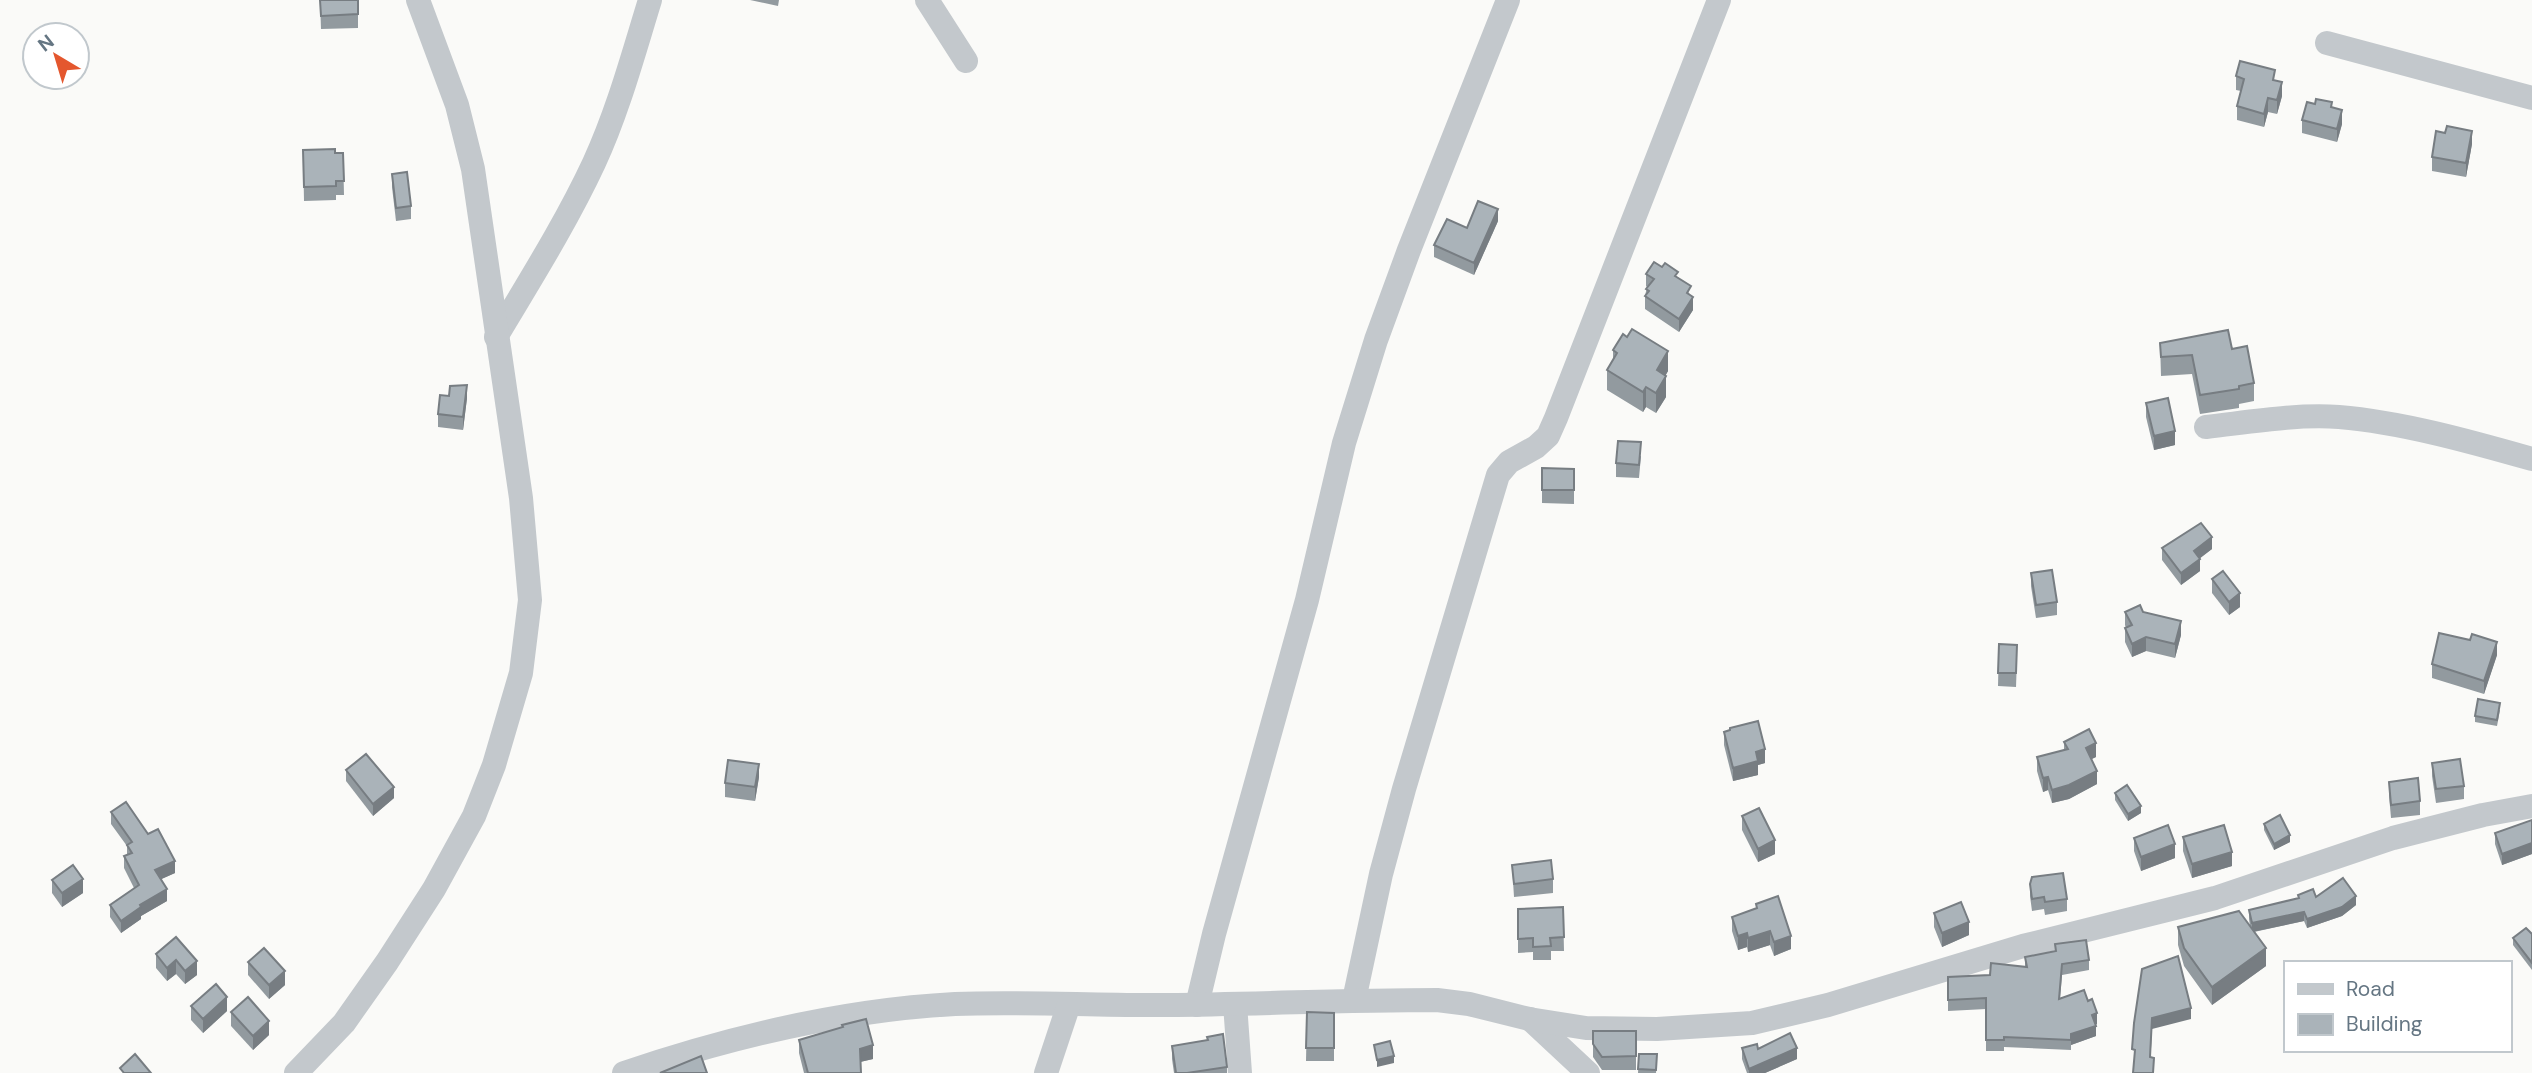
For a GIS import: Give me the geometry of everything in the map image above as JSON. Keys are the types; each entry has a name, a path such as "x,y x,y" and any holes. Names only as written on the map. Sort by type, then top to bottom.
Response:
{"street":[{"path":"296,1073 344,1023 434,889 474,816 494,765 521,673 530,600 521,498 473,169 457,104 418,0"},
{"path":"496,337 551,245 594,163 622,89 650,0"},
{"path":"927,0 966,61"},
{"path":"1197,1005 1214,934 1307,600 1344,443 1376,340 1409,250 1508,0"},
{"path":"1354,1000 1397,813 1498,475 1509,462 1536,447 1548,436 1719,0"},
{"path":"2327,43 2532,98"},
{"path":"2206,427 2298,417 2338,417 2479,444 2532,459"},
{"path":"624,1073 737,1038 839,1017 953,1004 1197,1005 1437,1000 1586,1028 1724,1026 1780,1017 2024,946 2215,898 2393,838 2483,815 2532,806"},
{"path":"1046,1073 1069,1004"},
{"path":"1235,1004 1240,1073"},
{"path":"1529,1019 1588,1073"}],"building":[{"path":"320,0 358,0 358,14 321,16"},
{"path":"2240,61 2275,70 2273,80 2282,82 2277,100 2268,98 2264,114 2237,106 2244,79 2236,76"},
{"path":"2316,99 2332,102 2331,107 2342,110 2337,129 2302,120 2307,102 2315,104"},
{"path":"2447,126 2472,131 2466,163 2432,157 2436,131 2445,133"},
{"path":"335,149 335,153 343,153 344,181 336,181 336,186 304,187 303,150"},
{"path":"407,172 411,206 396,208 392,174"},
{"path":"1478,201 1498,209 1474,263 1434,245 1447,219 1467,228"},
{"path":"1654,262 1662,267 1665,263 1678,272 1675,276 1691,286 1687,293 1693,297 1679,319 1645,296 1649,291 1646,289 1654,279 1646,274"},
{"path":"1632,329 1668,351 1657,370 1666,376 1656,393 1646,387 1643,392 1607,370 1617,353 1613,350 1623,334 1627,337"},
{"path":"2228,330 2232,349 2247,346 2254,383 2239,386 2239,389 2200,395 2192,355 2161,357 2160,343"},
{"path":"467,385 463,417 438,414 440,395 449,396 450,386"},
{"path":"2168,398 2175,431 2154,436 2146,403"},
{"path":"1618,441 1641,442 1639,465 1616,463"},
{"path":"1542,468 1574,469 1574,490 1542,490"},
{"path":"2201,523 2212,537 2194,551 2200,559 2181,573 2162,548"},
{"path":"2052,570 2057,602 2036,605 2031,573"},
{"path":"2223,571 2240,593 2229,602 2212,579"},
{"path":"2140,605 2143,612 2181,621 2175,644 2146,637 2132,644 2125,628 2132,625 2125,612"},
{"path":"2439,633 2470,640 2472,634 2497,642 2484,681 2432,664"},
{"path":"1999,644 2017,645 2016,673 1998,673"},
{"path":"2478,699 2500,703 2497,720 2475,716"},
{"path":"1758,721 1765,749 1756,752 1758,761 1733,768 1724,732"},
{"path":"2089,729 2096,743 2086,748 2097,771 2052,790 2048,777 2043,778 2037,757 2068,749 2064,742"},
{"path":"366,754 394,787 373,804 346,770"},
{"path":"2460,759 2464,786 2436,789 2432,763"},
{"path":"728,760 759,764 755,787 725,783"},
{"path":"2418,778 2420,801 2391,805 2389,782"},
{"path":"2127,785 2141,806 2128,814 2115,793"},
{"path":"126,802 148,834 158,829 175,861 155,870 167,889 140,905 141,907 121,921 110,905 139,885 124,856 132,853 127,845 132,842 111,812"},
{"path":"1759,808 1775,840 1758,849 1742,816"},
{"path":"2280,815 2290,835 2274,844 2264,824"},
{"path":"2532,820 2532,843 2502,854 2495,833"},
{"path":"2168,825 2175,844 2141,857 2134,838"},
{"path":"2224,825 2232,852 2192,864 2183,837"},
{"path":"1551,860 1553,879 1514,884 1512,865"},
{"path":"73,865 83,879 62,893 52,880"},
{"path":"2063,873 2067,899 2045,902 2044,897 2032,899 2032,877"},
{"path":"2343,878 2356,896 2342,907 2307,919 2304,912 2252,923 2249,910 2299,898 2298,895 2313,889 2316,897"},
{"path":"1778,896 1791,936 1774,942 1770,931 1748,938 1747,933 1738,936 1732,917 1757,908 1756,904"},
{"path":"1961,902 1969,922 1942,933 1934,913"},
{"path":"1563,907 1564,937 1550,938 1551,946 1533,947 1533,938 1518,939 1518,909"},
{"path":"2239,911 2266,948 2212,987 2184,948 2178,927"},
{"path":"2526,928 2532,934 2532,963 2513,938"},
{"path":"176,937 197,961 185,971 176,960 167,968 156,954"},
{"path":"2086,940 2089,960 2062,964 2059,999 2084,990 2088,1001 2092,999 2097,1013 2092,1015 2096,1026 2071,1034 2071,1040 2004,1037 2004,1040 1986,1040 1986,998 1948,1000 1948,977 1990,975 1991,963 2027,967 2025,957 2056,951 2055,944"},
{"path":"264,948 285,971 269,985 248,962"},
{"path":"2178,956 2191,1008 2152,1018 2150,1057 2154,1058 2153,1073 2133,1073 2134,1023 2142,969"},
{"path":"216,984 227,997 203,1019 191,1006"},
{"path":"248,997 269,1021 253,1036 231,1012"},
{"path":"1307,1012 1334,1013 1334,1048 1306,1048"},
{"path":"866,1019 873,1045 860,1049 861,1073 808,1073 799,1040"},
{"path":"1593,1031 1636,1031 1636,1056 1602,1057 1593,1044"},
{"path":"1790,1033 1797,1048 1749,1069 1742,1048 1757,1044 1758,1049"},
{"path":"1223,1034 1227,1067 1176,1073 1172,1046 1208,1040 1207,1037"},
{"path":"1390,1041 1394,1056 1377,1060 1374,1045"},
{"path":"135,1054 151,1073 124,1073 120,1068"},
{"path":"1639,1054 1657,1054 1656,1070 1638,1069"},
{"path":"701,1056 707,1073 660,1073"}]}
